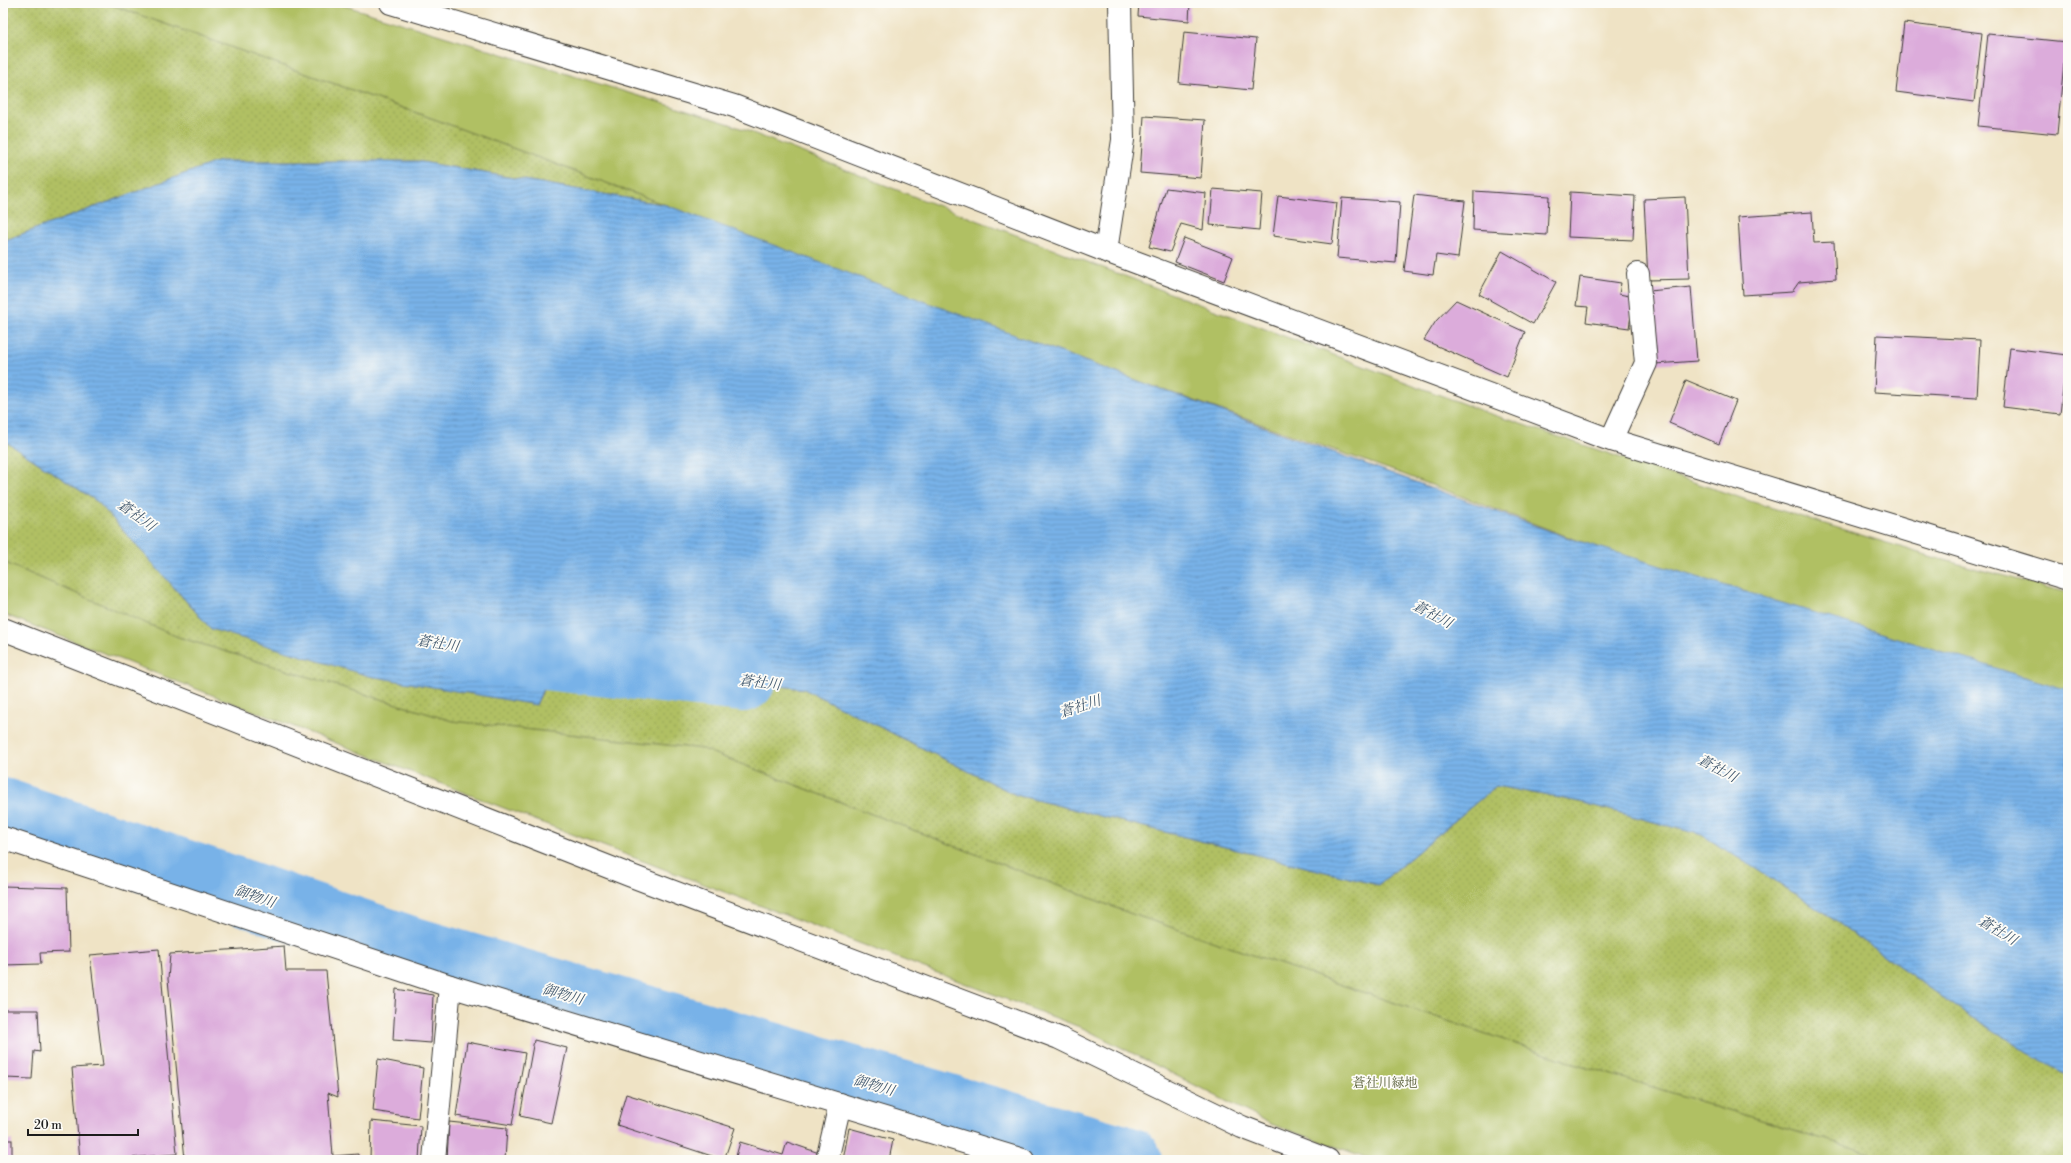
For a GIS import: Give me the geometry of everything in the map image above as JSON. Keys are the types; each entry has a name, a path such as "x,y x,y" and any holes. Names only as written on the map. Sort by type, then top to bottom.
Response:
{"street":[{"path":"391,3 734,106 1106,251 1611,440 2067,578"},
{"path":"1106,251 1123,140 1120,3"},
{"path":"1611,440 1646,363 1638,274"},
{"path":"3,629 629,875 1058,1038 1242,1127 1328,1160"},
{"path":"3,838 450,986 1023,1160"},
{"path":"434,1160 450,986"},
{"path":"828,1160 840,1104"}],"green space":[{"path":"3,3 106,3 437,120 666,205 417,161 219,161 3,241"},
{"path":"106,3 336,3 730,124 910,195 1485,412 1753,502 1933,557 2068,593 2068,692 1611,553 1405,475 1144,383 984,324 797,259 666,205 437,120"},
{"path":"3,440 98,502 211,629 536,705 559,657 804,689 1016,795 1378,885 1496,786 1580,802 1702,835 1813,905 1955,1006 2068,1077 2068,1160 1893,1160 1557,1058 1129,913 702,749 452,721 178,637 3,562"},
{"name":"蒼社川緑地","path":"3,562 178,637 452,721 702,749 1129,913 1557,1058 1893,1160 1374,1160 1271,1124 1085,1029 527,817 3,614"}],"water":[{"path":"219,161 417,161 666,205 1122,375 1569,538 2068,690 2068,1077 1955,1006 1813,905 1702,835 1580,802 1496,786 1378,885 1016,795 804,689 557,657 536,705 369,676 211,629 98,502 3,440 3,241"}],"building":[{"path":"1139,3 1190,3 1189,21 1138,16"},
{"path":"1904,23 1982,33 1974,102 1896,92"},
{"path":"1184,32 1256,39 1251,90 1179,83"},
{"path":"1988,34 2066,42 2057,134 1978,126"},
{"path":"1144,116 1205,120 1201,178 1140,173"},
{"path":"1166,188 1206,193 1203,230 1181,224 1170,252 1149,247"},
{"path":"1213,189 1262,193 1259,230 1210,225"},
{"path":"1474,191 1549,196 1547,235 1473,230"},
{"path":"1570,192 1635,196 1633,240 1568,237"},
{"path":"1414,195 1465,201 1458,258 1436,255 1433,275 1404,271"},
{"path":"1278,196 1337,203 1332,244 1273,236"},
{"path":"1685,197 1689,279 1648,280 1644,199"},
{"path":"1342,198 1400,202 1396,263 1337,258"},
{"path":"1812,212 1814,243 1834,242 1836,279 1799,282 1792,292 1743,295 1738,217"},
{"path":"1184,238 1233,257 1224,281 1175,262"},
{"path":"1502,251 1556,282 1533,324 1479,294"},
{"path":"1580,277 1621,283 1619,294 1634,297 1629,328 1586,322 1588,307 1576,306"},
{"path":"1691,287 1697,361 1655,364 1649,291"},
{"path":"1456,300 1525,332 1507,377 1424,340 1436,321"},
{"path":"1877,335 1980,340 1977,398 1874,392"},
{"path":"2010,348 2067,355 2060,414 2003,407"},
{"path":"1686,380 1736,401 1719,444 1669,423"},
{"path":"3,886 67,888 69,952 40,953 41,964 3,965"},
{"path":"284,946 286,971 326,971 338,1097 328,1093 333,1156 358,1154 358,1160 185,1160 168,979 170,954"},
{"path":"159,949 177,1154 105,1160 80,1160 72,1068 103,1066 90,955"},
{"path":"396,989 433,995 431,1043 393,1040"},
{"path":"3,1010 38,1010 40,1052 34,1051 32,1079 4,1078"},
{"path":"534,1040 567,1048 551,1123 520,1116"},
{"path":"467,1042 525,1053 512,1125 456,1116"},
{"path":"378,1059 423,1068 418,1118 373,1111"},
{"path":"626,1094 735,1128 724,1160 617,1125"},
{"path":"371,1121 421,1126 419,1160 370,1160"},
{"path":"449,1122 507,1128 505,1160 447,1160"},
{"path":"849,1128 893,1140 889,1160 843,1160"},
{"path":"3,1140 12,1140 12,1160 3,1160"},
{"path":"740,1142 783,1155 787,1142 822,1154 820,1160 735,1160"}],"waterway":[{"name":"蒼社川","path":"466,648 743,679"},
{"name":"御物川","path":"3,811 410,949 1129,1160"}]}
